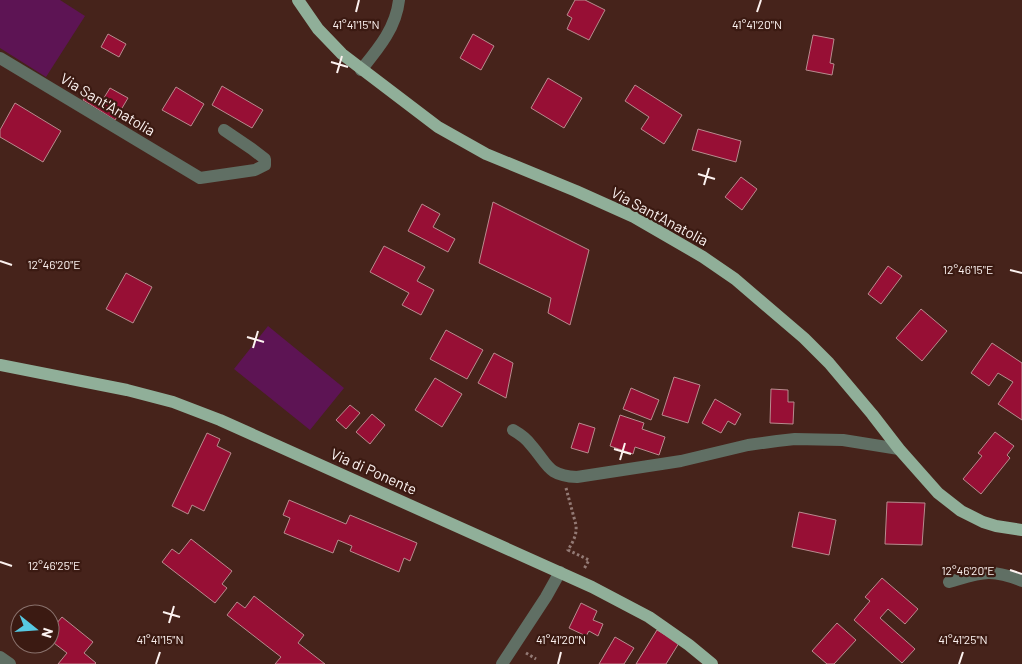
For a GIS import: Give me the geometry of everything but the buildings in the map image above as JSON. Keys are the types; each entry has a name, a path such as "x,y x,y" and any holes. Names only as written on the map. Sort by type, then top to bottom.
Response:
{"main road":[{"name":"Via Sant'Anatolia","path":"298,0 313,23 342,54 423,116 462,141 486,154 634,217 691,249 736,279 829,362 899,449 930,484 953,506 983,522 1009,529 1022,530"},
{"name":"Via di Ponente","path":"0,365 127,390 159,398 220,420 621,601 649,616 712,664"}],"street":[{"path":"361,70 387,35 399,0"},
{"name":"Via Sant'Anatolia","path":"0,58 200,178 255,170 265,165 265,159 224,130"},
{"path":"513,430 530,443 548,467 562,476 577,477 650,466 748,445 795,439 843,440 899,449"},
{"path":"502,664 560,572"},
{"path":"949,582 975,574 992,572 1022,581"},
{"path":"0,657 10,664"}],"path":[{"path":"562,476 577,531 568,550 589,560 578,580"}],"shaded area":[{"path":"0,0 60,0 85,16 46,77 0,48"},
{"path":"268,326 344,388 310,430 234,369"}]}
